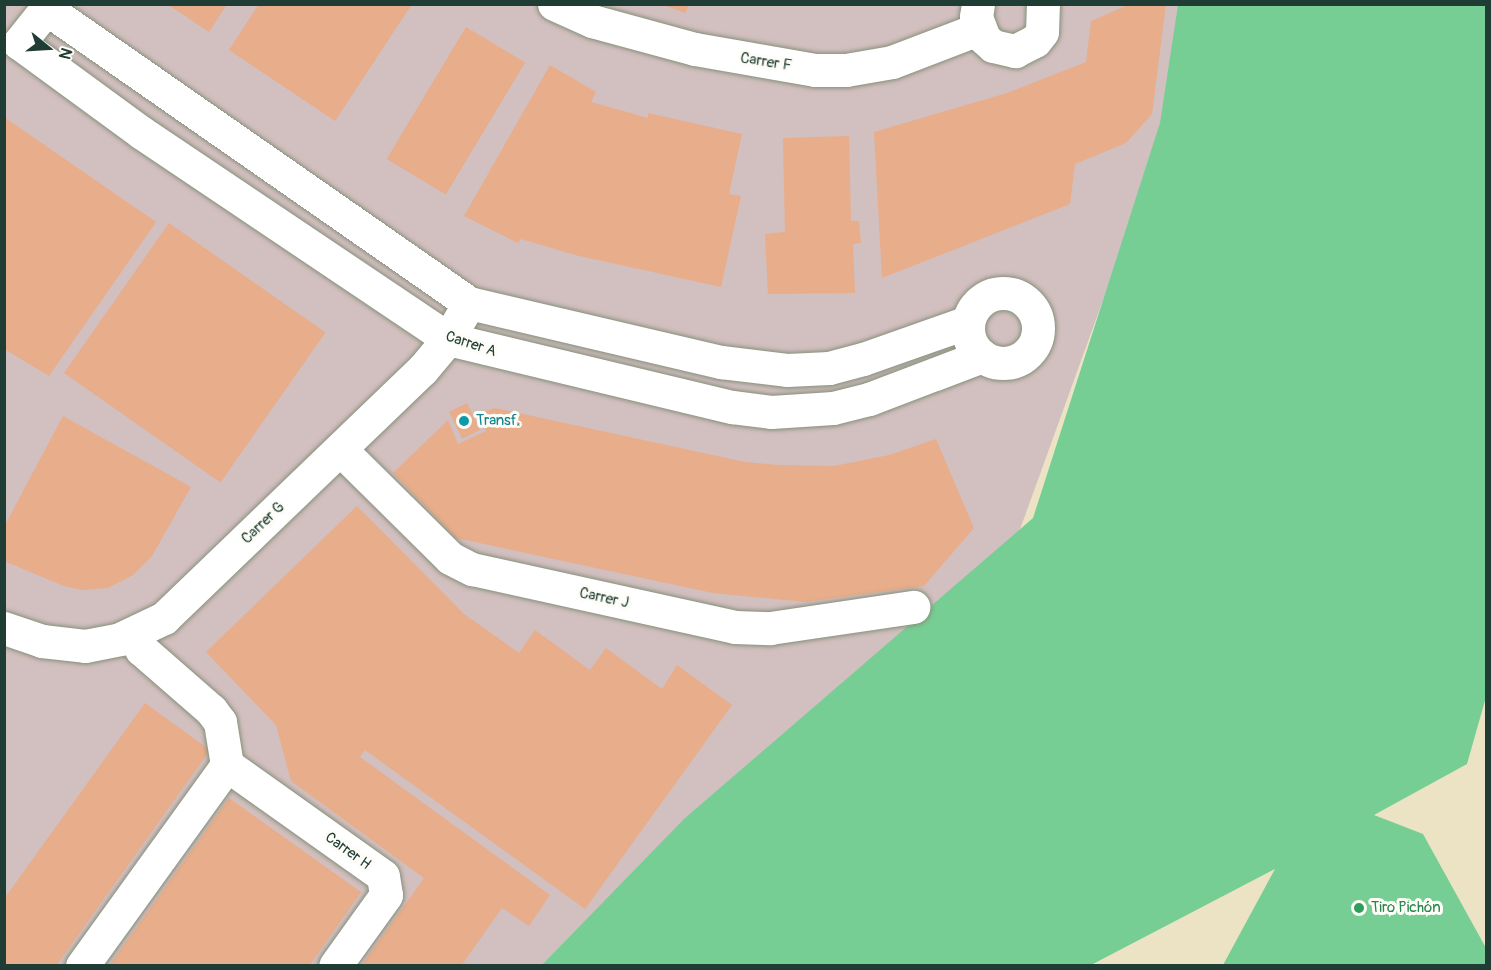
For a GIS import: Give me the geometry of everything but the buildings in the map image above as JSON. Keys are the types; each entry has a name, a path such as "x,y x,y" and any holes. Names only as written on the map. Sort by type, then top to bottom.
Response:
{"street":[{"name":"Carrer F","path":"554,4 592,21 695,49 815,70 846,70 892,62 978,16"},
{"path":"978,16 993,46 1015,51 1026,48 1042,32 1043,4"},
{"path":"12,36 46,6 469,303 721,362 787,370 829,368 863,359 968,322"},
{"name":"Carrer A","path":"12,36 142,133 448,339 699,399 771,412 833,408 869,399 982,356"},
{"path":"1003,293 1025,301 1037,320 1035,342 1018,360 999,363 982,356 970,341 968,322 981,300 1003,293"},
{"name":"Carrer G","path":"4,628 42,641 74,645 104,643 136,633 164,618 422,370 448,339 469,303"},
{"name":"Carrer J","path":"340,449 450,558 472,569 735,627 770,628 914,607"},
{"path":"82,966 227,765 220,722 211,710 141,649 136,633"},
{"name":"Carrer H","path":"227,765 383,876 386,895 336,966"}],"shaded area":[{"path":"5,5 1201,5 1191,57 1014,546 583,965 5,966"}],"green space":[{"path":"1178,5 1486,5 1486,697 1467,764 1374,815 1423,834 1486,948 1486,965 1223,965 1275,869 1091,965 541,966 684,819 1033,518 1160,123"}],"place":[{"name":"Transf.","path":"464,421"},
{"name":"Tiro Pichón","path":"1359,908"}]}
